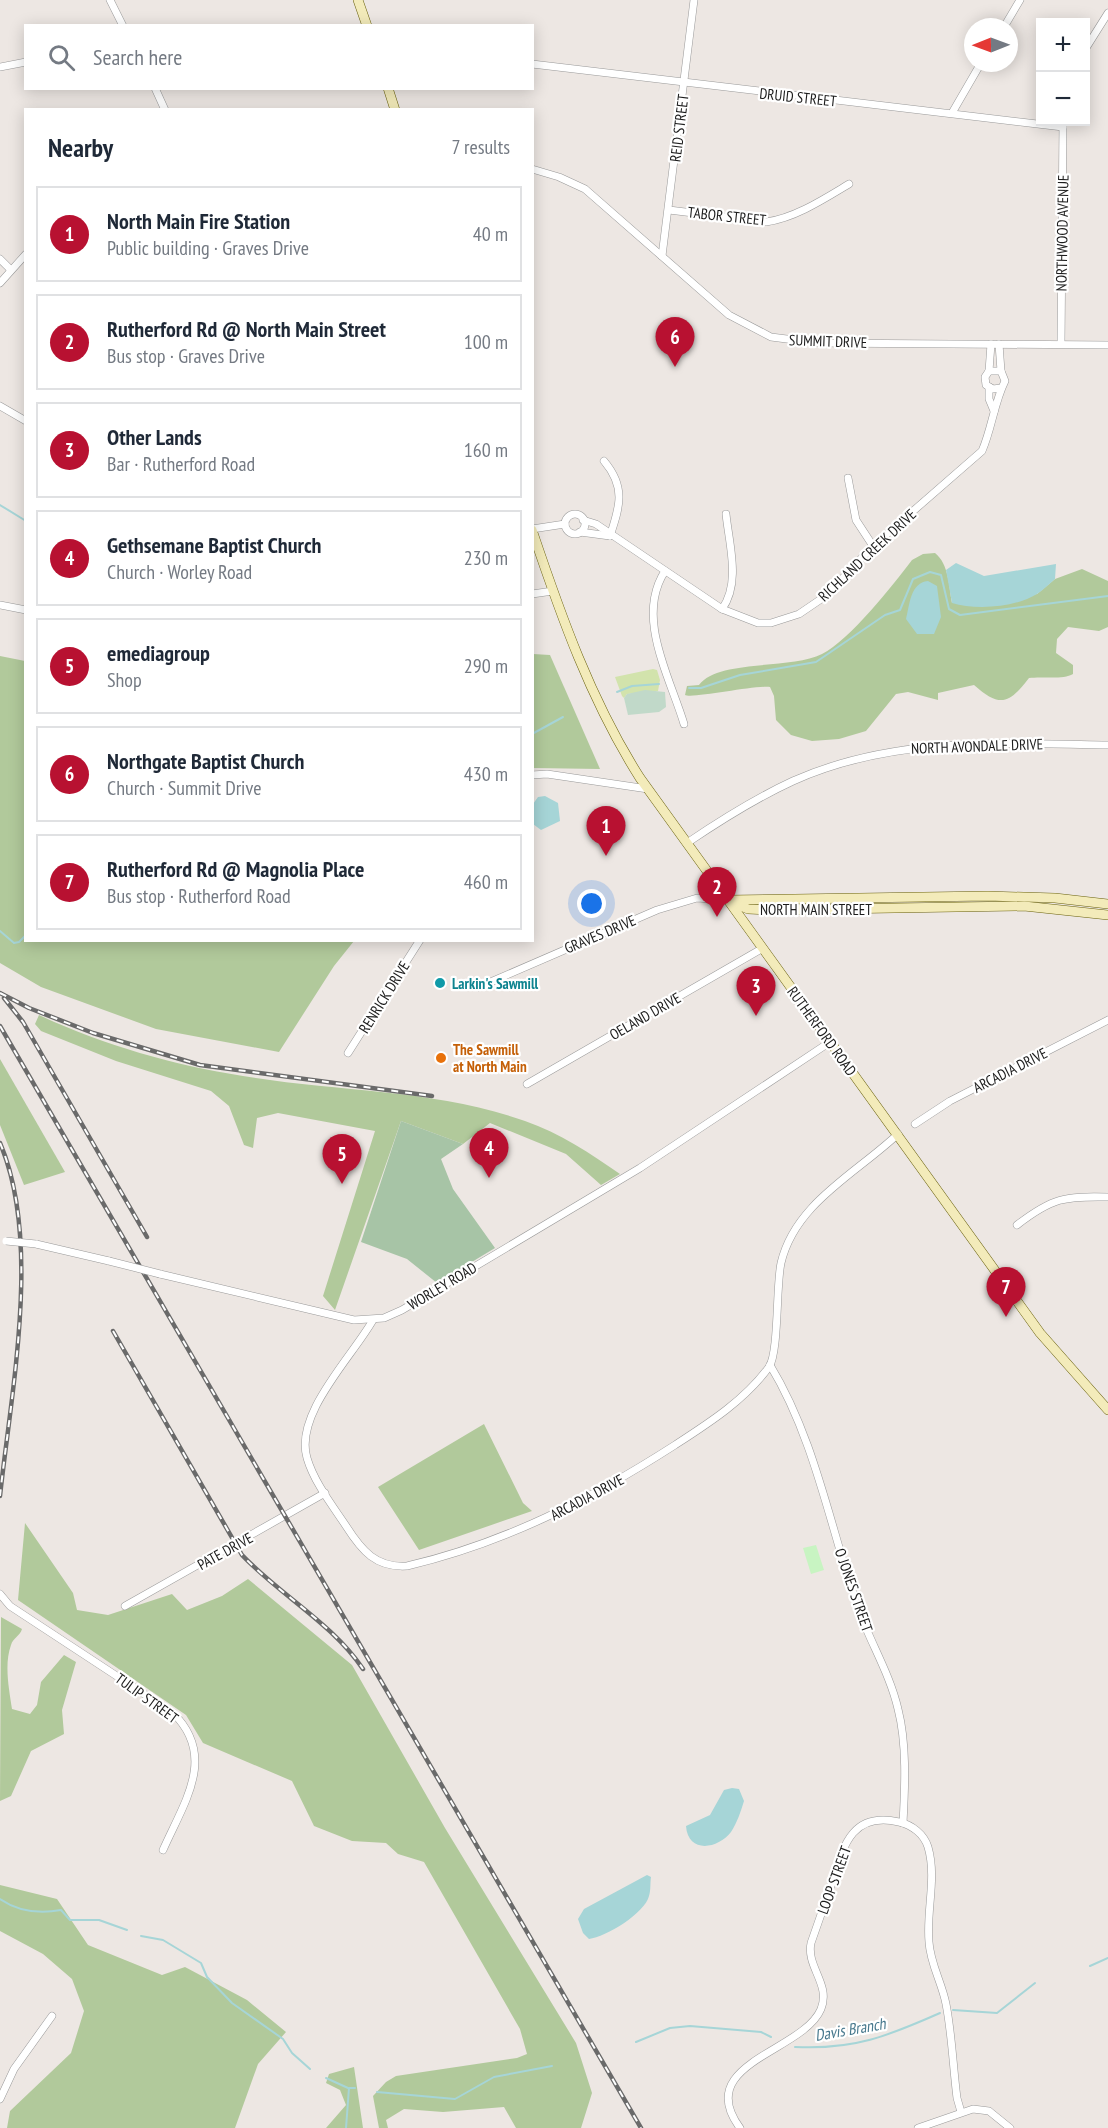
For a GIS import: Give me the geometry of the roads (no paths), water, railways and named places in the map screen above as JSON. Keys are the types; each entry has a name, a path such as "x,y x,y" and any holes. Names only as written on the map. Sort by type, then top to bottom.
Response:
{"street":[{"path":"110,0 122,24"},
{"path":"358,0 366,24"},
{"name":"REID STREET","path":"662,256 694,0"},
{"path":"1009,18 1020,0"},
{"path":"1090,42 1108,13"},
{"path":"0,67 24,62"},
{"name":"DRUID STREET","path":"534,64 1036,121"},
{"path":"952,113 955,103 975,72"},
{"path":"156,90 164,108"},
{"path":"389,90 394,108"},
{"name":"NORTHWOOD AVENUE","path":"1061,344 1063,126"},
{"name":"SUMMIT DRIVE","path":"534,170 559,177 585,189 729,315 744,325 777,339 810,343 1108,345"},
{"name":"TABOR STREET","path":"669,210 766,222 776,220 823,199 849,184"},
{"path":"0,284 10,269 24,256"},
{"path":"0,259 10,269"},
{"name":"RICHLAND CREEK DRIVE","path":"994,411 989,399 989,387 985,381 995,344"},
{"name":"RICHLAND CREEK DRIVE","path":"584,520 596,524 610,536 722,609 758,623 786,620 812,607 827,595 873,546 982,451 1005,377 1001,371 995,344"},
{"path":"989,371 1001,371"},
{"path":"989,387 1001,388"},
{"path":"0,406 24,420"},
{"path":"604,461 615,475 619,486 618,509 610,536"},
{"path":"848,478 856,520 873,546"},
{"path":"534,530 565,524 567,518 574,514 584,520 584,528 580,532"},
{"path":"722,609 728,600 733,575 726,514"},
{"name":"RICHLAND CREEK DRIVE","path":"565,524 570,532 610,536"},
{"name":"RUTHERFORD ROAD","path":"534,536 570,639 597,701 627,758 1040,1333 1108,1410"},
{"path":"664,572 653,597 653,624 684,724"},
{"path":"534,594 552,591"},
{"path":"0,605 24,610"},
{"name":"NORTH AVONDALE DRIVE","path":"687,843 732,813 785,784 833,766 875,754 921,746 975,743 1108,745"},
{"path":"534,775 547,774 648,789"},
{"path":"988,896 988,907"},
{"name":"NORTH MAIN STREET","path":"727,900 988,896 1055,898 1108,904"},
{"name":"GRAVES DRIVE","path":"479,987 657,910 697,898 727,900"},
{"name":"NORTH MAIN STREET","path":"727,900 748,909 771,910 1024,906 1108,915"},
{"name":"RENRICK DRIVE","path":"348,1053 419,942"},
{"name":"OELAND DRIVE","path":"527,1084 763,948"},
{"name":"ARCADIA DRIVE","path":"915,1124 950,1101 1108,1020"},
{"name":"WORLEY ROAD","path":"3,1241 36,1244 354,1320 373,1320 402,1310 635,1172 830,1041"},
{"path":"770,1365 781,1266 795,1230 835,1185 898,1134"},
{"path":"1017,1225 1041,1206 1053,1201 1074,1197 1108,1197"},
{"name":"ARCADIA DRIVE","path":"373,1320 320,1398 306,1436 308,1461 325,1493 359,1546 375,1561 396,1567 424,1562 484,1544 523,1529 584,1500 635,1471 725,1411 770,1365"},
{"name":"O JONES STREET","path":"770,1365 788,1394 801,1427 859,1611 898,1708 902,1743 903,1823"},
{"name":"PATE DRIVE","path":"125,1606 325,1493"},
{"name":"TULIP STREET","path":"0,1594 10,1606 173,1713 188,1731 196,1754 194,1776 163,1850"},
{"name":"LOOP STREET","path":"740,2128 727,2105 730,2088 752,2064 803,2029 821,2010 823,1986 810,1951 844,1846 854,1831 869,1822 889,1820 903,1823"},
{"path":"903,1823 919,1832 928,1848 931,1869 929,1944 946,2002 957,2098 961,2112"},
{"path":"0,2099 14,2069 52,2016"},
{"path":"918,2128 973,2109 986,2110 1010,2128"}],"water":[{"path":"956,563 984,576 1056,564 1055,579 1028,599 1006,605 972,607 952,603 946,570"},
{"path":"928,581 937,586 941,617 934,634 917,634 906,619 914,590"},
{"path":"545,796 558,803 560,821 541,830 534,825 534,803 538,797"},
{"path":"739,1789 744,1801 731,1832 712,1845 698,1845 692,1841 686,1826 710,1815 724,1790"},
{"path":"647,1875 651,1877 650,1894 646,1903 633,1917 596,1937 589,1939 583,1933 578,1919 584,1909"}],"waterway":[{"path":"0,505 24,520"},
{"path":"689,688 701,688 740,675 816,662 885,615 900,610 913,579 930,572 941,575 949,609 960,615 1108,596"},
{"path":"617,692 632,686 659,684"},
{"path":"534,733 563,717"},
{"path":"0,931 14,943 24,937"},
{"path":"0,1899 22,1909 37,1912 61,1910 70,1920 99,1920 127,1930"},
{"path":"141,1936 163,1940 201,1963 207,1977 232,2003 283,2039 292,2053 310,2069"},
{"name":"Davis Branch","path":"1090,1966 1108,1958"},
{"name":"Davis Branch","path":"953,2010 997,2013 1035,1983"},
{"name":"Davis Branch","path":"795,2047 853,2044 887,2035 940,2013"},
{"path":"636,2042 670,2028 690,2026 761,2032 771,2037"},
{"path":"377,2092 455,2099 494,2077 552,2066"},
{"path":"326,2078 348,2088"},
{"path":"346,2128 349,2088 355,2088"}],"railway":[{"path":"0,993 29,1008 93,1033 200,1065 432,1096"},
{"path":"4,998 23,1022 147,1237"},
{"path":"0,1026 641,2128"},
{"path":"0,1143 13,1182 19,1225 21,1270 16,1364 0,1496"},
{"path":"113,1331 242,1555 336,1637 363,1669"}],"place":[{"name":"Northgate Baptist Church","path":"675,367"},
{"name":"North Main Fire Station","path":"606,856"},
{"name":"Rutherford Rd @ North Main Street","path":"717,917"},
{"name":"Larkin's Sawmill","path":"440,983"},
{"name":"Other Lands","path":"756,1016"},
{"name":"The Sawmill at North Main","path":"441,1058"},
{"name":"Gethsemane Baptist Church","path":"489,1178"},
{"name":"emediagroup","path":"342,1184"},
{"name":"Rutherford Rd @ Magnolia Place","path":"1006,1317"}]}
